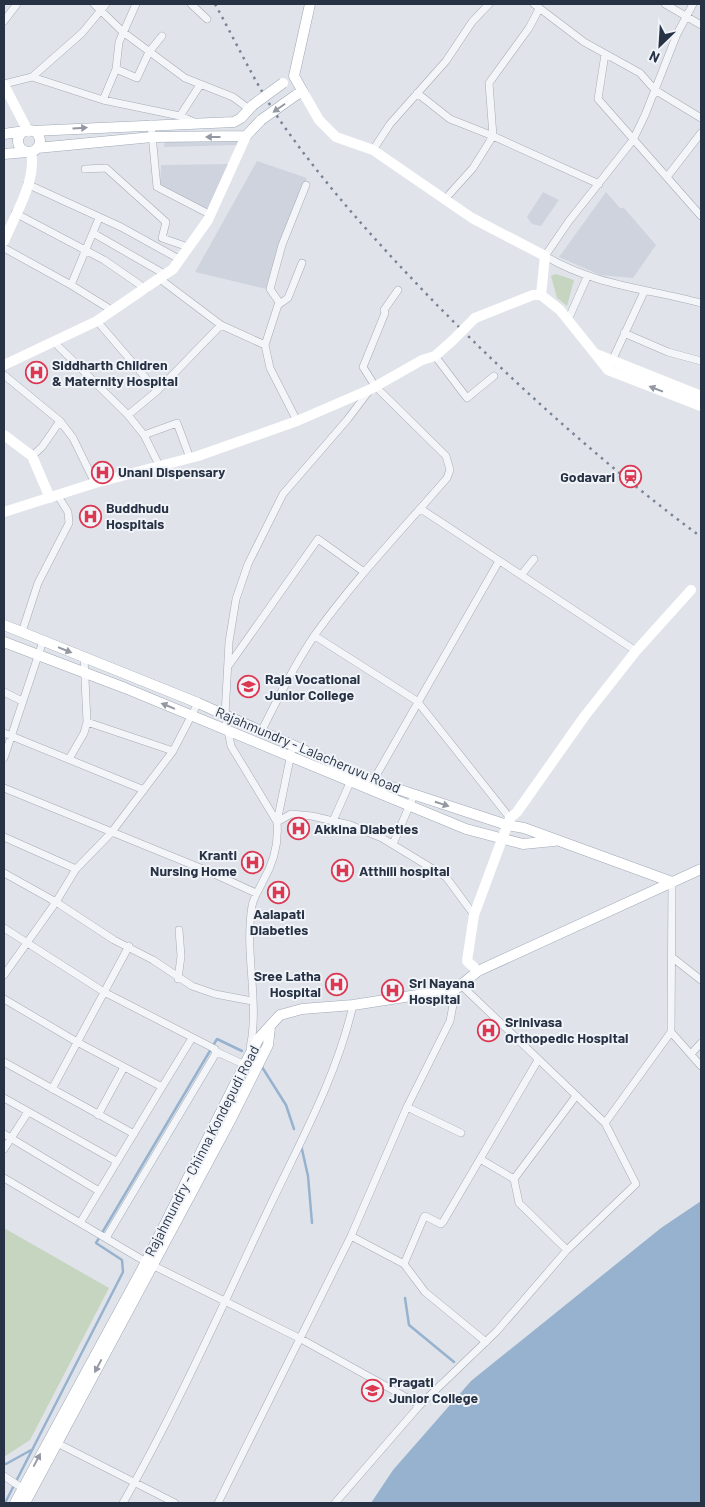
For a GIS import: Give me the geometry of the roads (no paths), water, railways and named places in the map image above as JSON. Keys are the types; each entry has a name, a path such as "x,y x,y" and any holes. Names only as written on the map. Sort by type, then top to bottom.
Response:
{"main road":[{"path":"310,4 294,76 300,94 319,120 336,137 373,150 446,198 472,218 545,256 541,296"},
{"path":"4,134 151,124 234,122 242,118 251,107 294,76"},
{"path":"4,84 28,131 39,138 34,150 33,164 27,184 4,241"},
{"path":"4,365 97,320 163,277 188,247 210,214 246,136 259,123 300,94"},
{"path":"28,131 18,139 19,146 24,151 152,137 246,136"},
{"path":"4,154 34,150"},
{"path":"4,512 95,483 190,458 296,421 373,387 422,360 435,356 475,318 533,295 541,296 560,310 608,370 701,406"},
{"path":"596,354 701,396"},
{"path":"4,435 32,456 54,497"},
{"path":"478,971 467,961 474,915 509,821 518,812 584,717 636,651 691,590"},
{"name":"Rajahmundry - Lalacheruvu Road","path":"4,625 262,730 353,776 509,821 672,882"},
{"path":"4,642 291,756 353,776 410,806 466,829 523,844 558,840"},
{"path":"458,987 478,971 701,869"},
{"name":"Rajahmundry - Chinna Kondepudi Road","path":"15,1503 149,1264 246,1061 259,1038 280,1015 302,1009 353,1005 458,987"},
{"path":"25,1503 149,1264 268,1045 270,1027"}],"street":[{"path":"4,21 17,4"},
{"path":"94,4 103,7 123,32 185,78 233,97 251,107"},
{"path":"103,100 116,69 123,32 136,4"},
{"path":"192,4 207,18"},
{"path":"373,150 390,124 446,62 472,22 489,4"},
{"path":"665,4 701,25"},
{"path":"693,4 633,140 545,256 569,270 587,277 644,292 701,302"},
{"path":"446,198 472,168 493,136 489,83 529,28 537,6 584,42 640,74 655,90 701,118"},
{"path":"4,84 32,77 82,33 103,7"},
{"path":"116,69 136,78 149,52 162,36"},
{"path":"605,54 598,98 701,216"},
{"path":"32,77 103,100 180,116 194,122"},
{"path":"180,116 200,85"},
{"path":"417,94 450,119 493,136 599,184"},
{"path":"151,124 157,186 210,214"},
{"path":"667,177 701,133"},
{"path":"85,169 106,168 166,222 162,238 188,247"},
{"path":"27,184 179,259"},
{"path":"296,421 270,368 264,345 279,302 270,289 282,245 306,185"},
{"path":"15,213 85,250 146,289"},
{"path":"71,285 99,218"},
{"path":"93,233 163,277 221,324 264,345"},
{"path":"4,248 113,311"},
{"path":"278,305 288,298 302,263"},
{"path":"568,320 587,277"},
{"path":"262,730 283,688 315,636 364,572 447,478 450,464 446,456 373,387 363,367 385,313 384,310 398,290"},
{"path":"608,370 644,292"},
{"path":"97,320 157,391"},
{"path":"128,415 157,391 221,324"},
{"path":"624,333 668,352 701,361"},
{"path":"54,342 128,415 144,435 160,467"},
{"path":"435,356 467,398 494,376"},
{"path":"4,375 60,422 73,438 95,483"},
{"path":"277,822 231,746 225,715 229,642 236,599 248,564 273,511 294,478 347,420 373,387"},
{"path":"32,456 42,447 60,422"},
{"path":"144,435 177,423 190,458"},
{"path":"22,632 38,583 69,522 68,512 54,497"},
{"path":"421,509 636,651"},
{"path":"229,665 318,540 364,572"},
{"path":"522,574 534,559"},
{"path":"373,781 417,701 499,562"},
{"path":"315,636 417,701 509,821"},
{"path":"4,758 7,734 22,701 43,641"},
{"path":"69,759 84,733 87,722 84,657"},
{"path":"4,692 22,701"},
{"path":"4,975 56,902 76,869 111,833 173,751 198,703"},
{"path":"87,722 173,751"},
{"path":"7,734 144,790"},
{"path":"4,928 104,992 215,1051 246,1061 254,1030 251,921 256,893 271,865 277,848 277,822 293,744"},
{"path":"333,821 353,776"},
{"path":"4,788 111,833 178,858 256,893"},
{"path":"393,844 414,795"},
{"path":"277,822 291,814 312,816 333,821 382,838 446,877 474,915"},
{"path":"4,837 76,869"},
{"path":"4,873 56,902 114,940 129,946 153,960 178,979 215,994 252,1000"},
{"path":"606,1124 671,1032 673,958 672,882"},
{"path":"178,979 181,956 179,930"},
{"path":"52,1090 129,946"},
{"path":"673,958 701,980"},
{"path":"218,1503 351,1236 407,1108 450,1021 458,987 606,1124 636,1184 566,1250 486,1342 420,1404 335,1503"},
{"path":"4,999 77,1042 162,1087"},
{"path":"123,1503 225,1302 332,1072 346,1038 353,1005"},
{"path":"671,1032 701,1066"},
{"path":"80,1223 192,1038"},
{"path":"691,1054 701,1043"},
{"path":"106,1238 214,1057 215,1051"},
{"path":"404,1264 424,1217 441,1224 443,1222 538,1060"},
{"path":"4,1062 98,1116 134,1134"},
{"path":"98,1116 124,1067"},
{"path":"566,1250 518,1203 514,1179 576,1096"},
{"path":"4,1098 116,1162"},
{"path":"407,1108 461,1133"},
{"path":"4,1149 7,1136 28,1112"},
{"path":"7,1136 98,1191"},
{"path":"480,1159 514,1179"},
{"path":"4,1178 149,1264 301,1339 420,1404"},
{"path":"351,1236 404,1264 425,1292 486,1342"},
{"path":"57,1443 175,1503"},
{"path":"4,1476 22,1488"}],"water":[{"path":"701,1201 701,1503 371,1503 393,1470 471,1381 661,1228"}],"waterway":[{"path":"5,1503 123,1272 122,1260 96,1243 217,1039 242,1051"},
{"path":"262,1067 286,1105 294,1129"},
{"path":"301,1145 308,1176 312,1223"},
{"path":"405,1298 409,1325 454,1362"},
{"path":"4,1463 6,1464 33,1449"}],"railway":[{"path":"215,4 279,119 316,169 375,239 438,306 532,397 598,455 701,537"}],"place":[{"name":"Siddharth Children & Maternity Hospital","path":"36,373"},
{"name":"Unani Dispensary","path":"102,472"},
{"name":"Godavari","path":"631,477"},
{"name":"Buddhudu Hospitals","path":"90,516"},
{"name":"Raja Vocational Junior College","path":"249,687"},
{"name":"Akkina Diabeties","path":"298,829"},
{"name":"Kranti Nursing Home","path":"253,863"},
{"name":"Atthili hospital","path":"343,871"},
{"name":"Aalapati Diabeties","path":"279,892"},
{"name":"Sree Latha Hospital","path":"337,984"},
{"name":"Sri Nayana Hospital","path":"393,991"},
{"name":"Srinivasa Orthopedic Hospital","path":"489,1030"},
{"name":"Pragati Junior College","path":"373,1390"}]}
